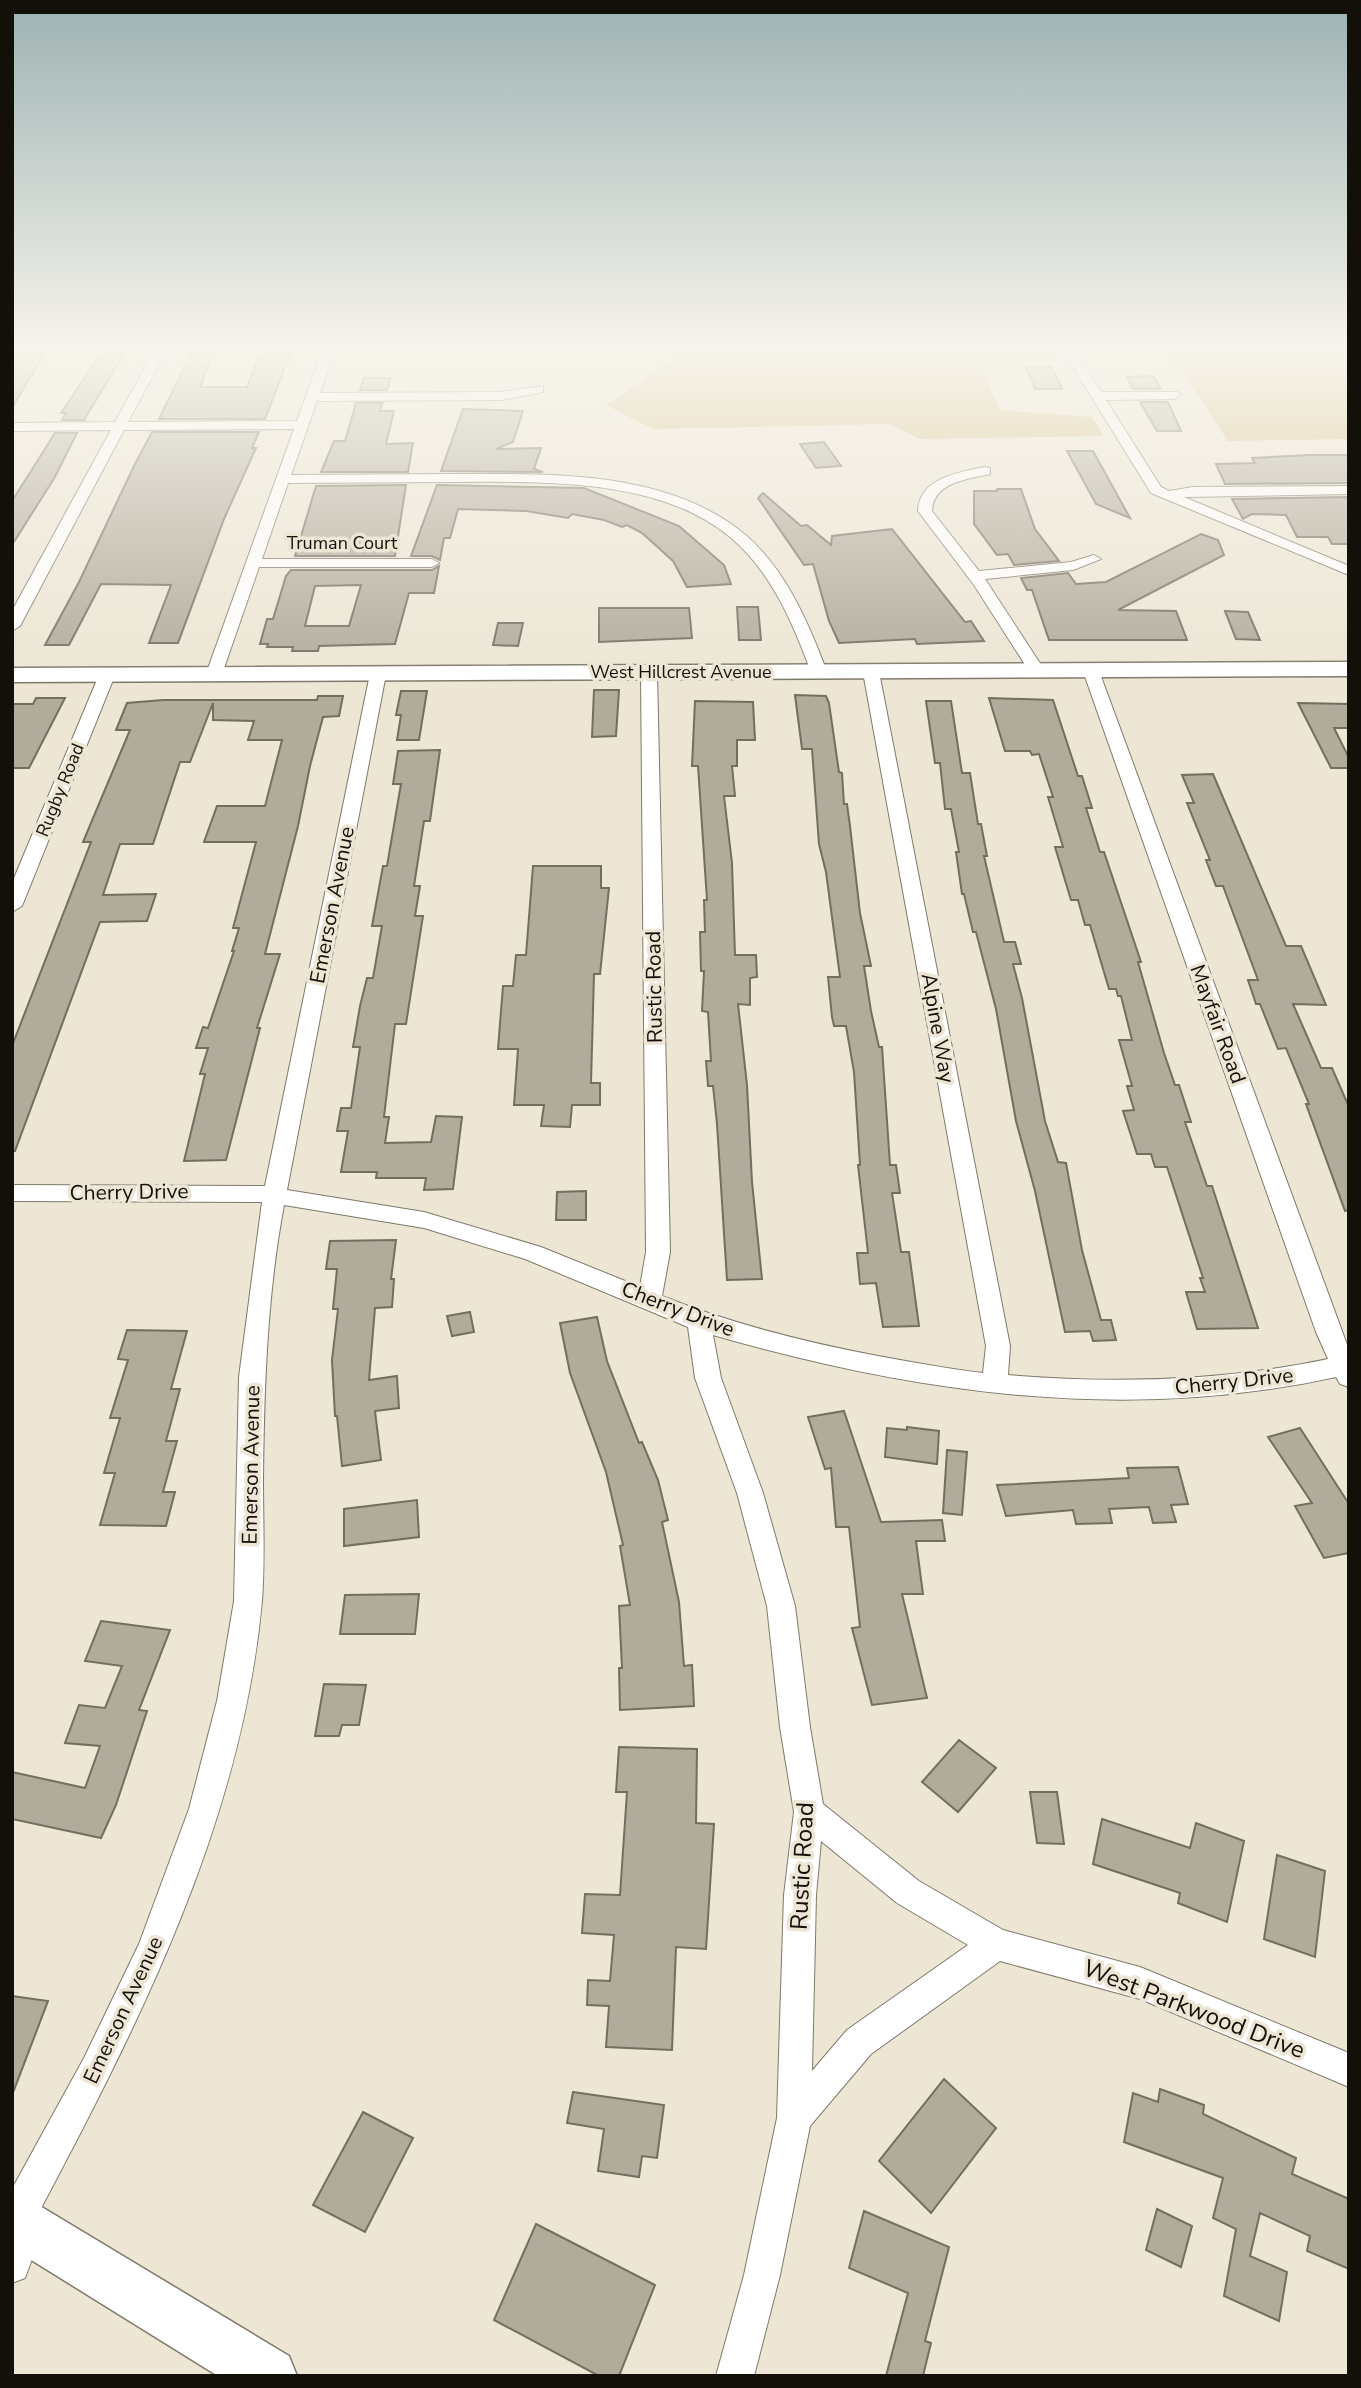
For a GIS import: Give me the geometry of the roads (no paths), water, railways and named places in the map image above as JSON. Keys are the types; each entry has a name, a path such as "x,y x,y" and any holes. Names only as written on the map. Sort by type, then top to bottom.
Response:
{"street":[{"path":"12,626 101,460"},
{"path":"214,674 289,460"},
{"path":"1137,460 1153,487 1165,495 1349,571"},
{"path":"985,471 956,477 939,485 924,505 929,518 975,576 1037,671"},
{"path":"282,479 552,479 616,486 676,503 722,524 752,550 780,588 807,640 819,672"},
{"path":"1165,495 1193,491 1349,490"},
{"path":"975,576 1073,566 1094,559"},
{"name":"Truman Court","path":"252,563 432,563"},
{"name":"West Hillcrest Avenue","path":"12,675 1349,669"},
{"name":"Mayfair Road","path":"1091,671 1328,1332 1347,1369"},
{"name":"Alpine Way","path":"871,672 998,1346 995,1384"},
{"name":"Rustic Road","path":"649,673 658,1252 649,1301"},
{"name":"Emerson Avenue","path":"16,2232 153,1951 204,1810 232,1701 248,1601 253,1377 270,1224 378,674"},
{"name":"Rugby Road","path":"12,906 107,675"},
{"name":"Cherry Drive","path":"12,1193 252,1192 445,1225 533,1253 699,1321 802,1351 894,1370 995,1384 1055,1389 1130,1390 1221,1385 1347,1369"},
{"name":"Rustic Road","path":"699,1321 708,1378 750,1493 781,1606 795,1727 809,1812 800,1895 794,2118 762,2275 735,2376"},
{"name":"West Parkwood Drive","path":"809,1812 908,1892 997,1944 1140,1983 1349,2070"},
{"path":"794,2118 859,2042 997,1944"},
{"path":"16,2232 269,2376"}]}
